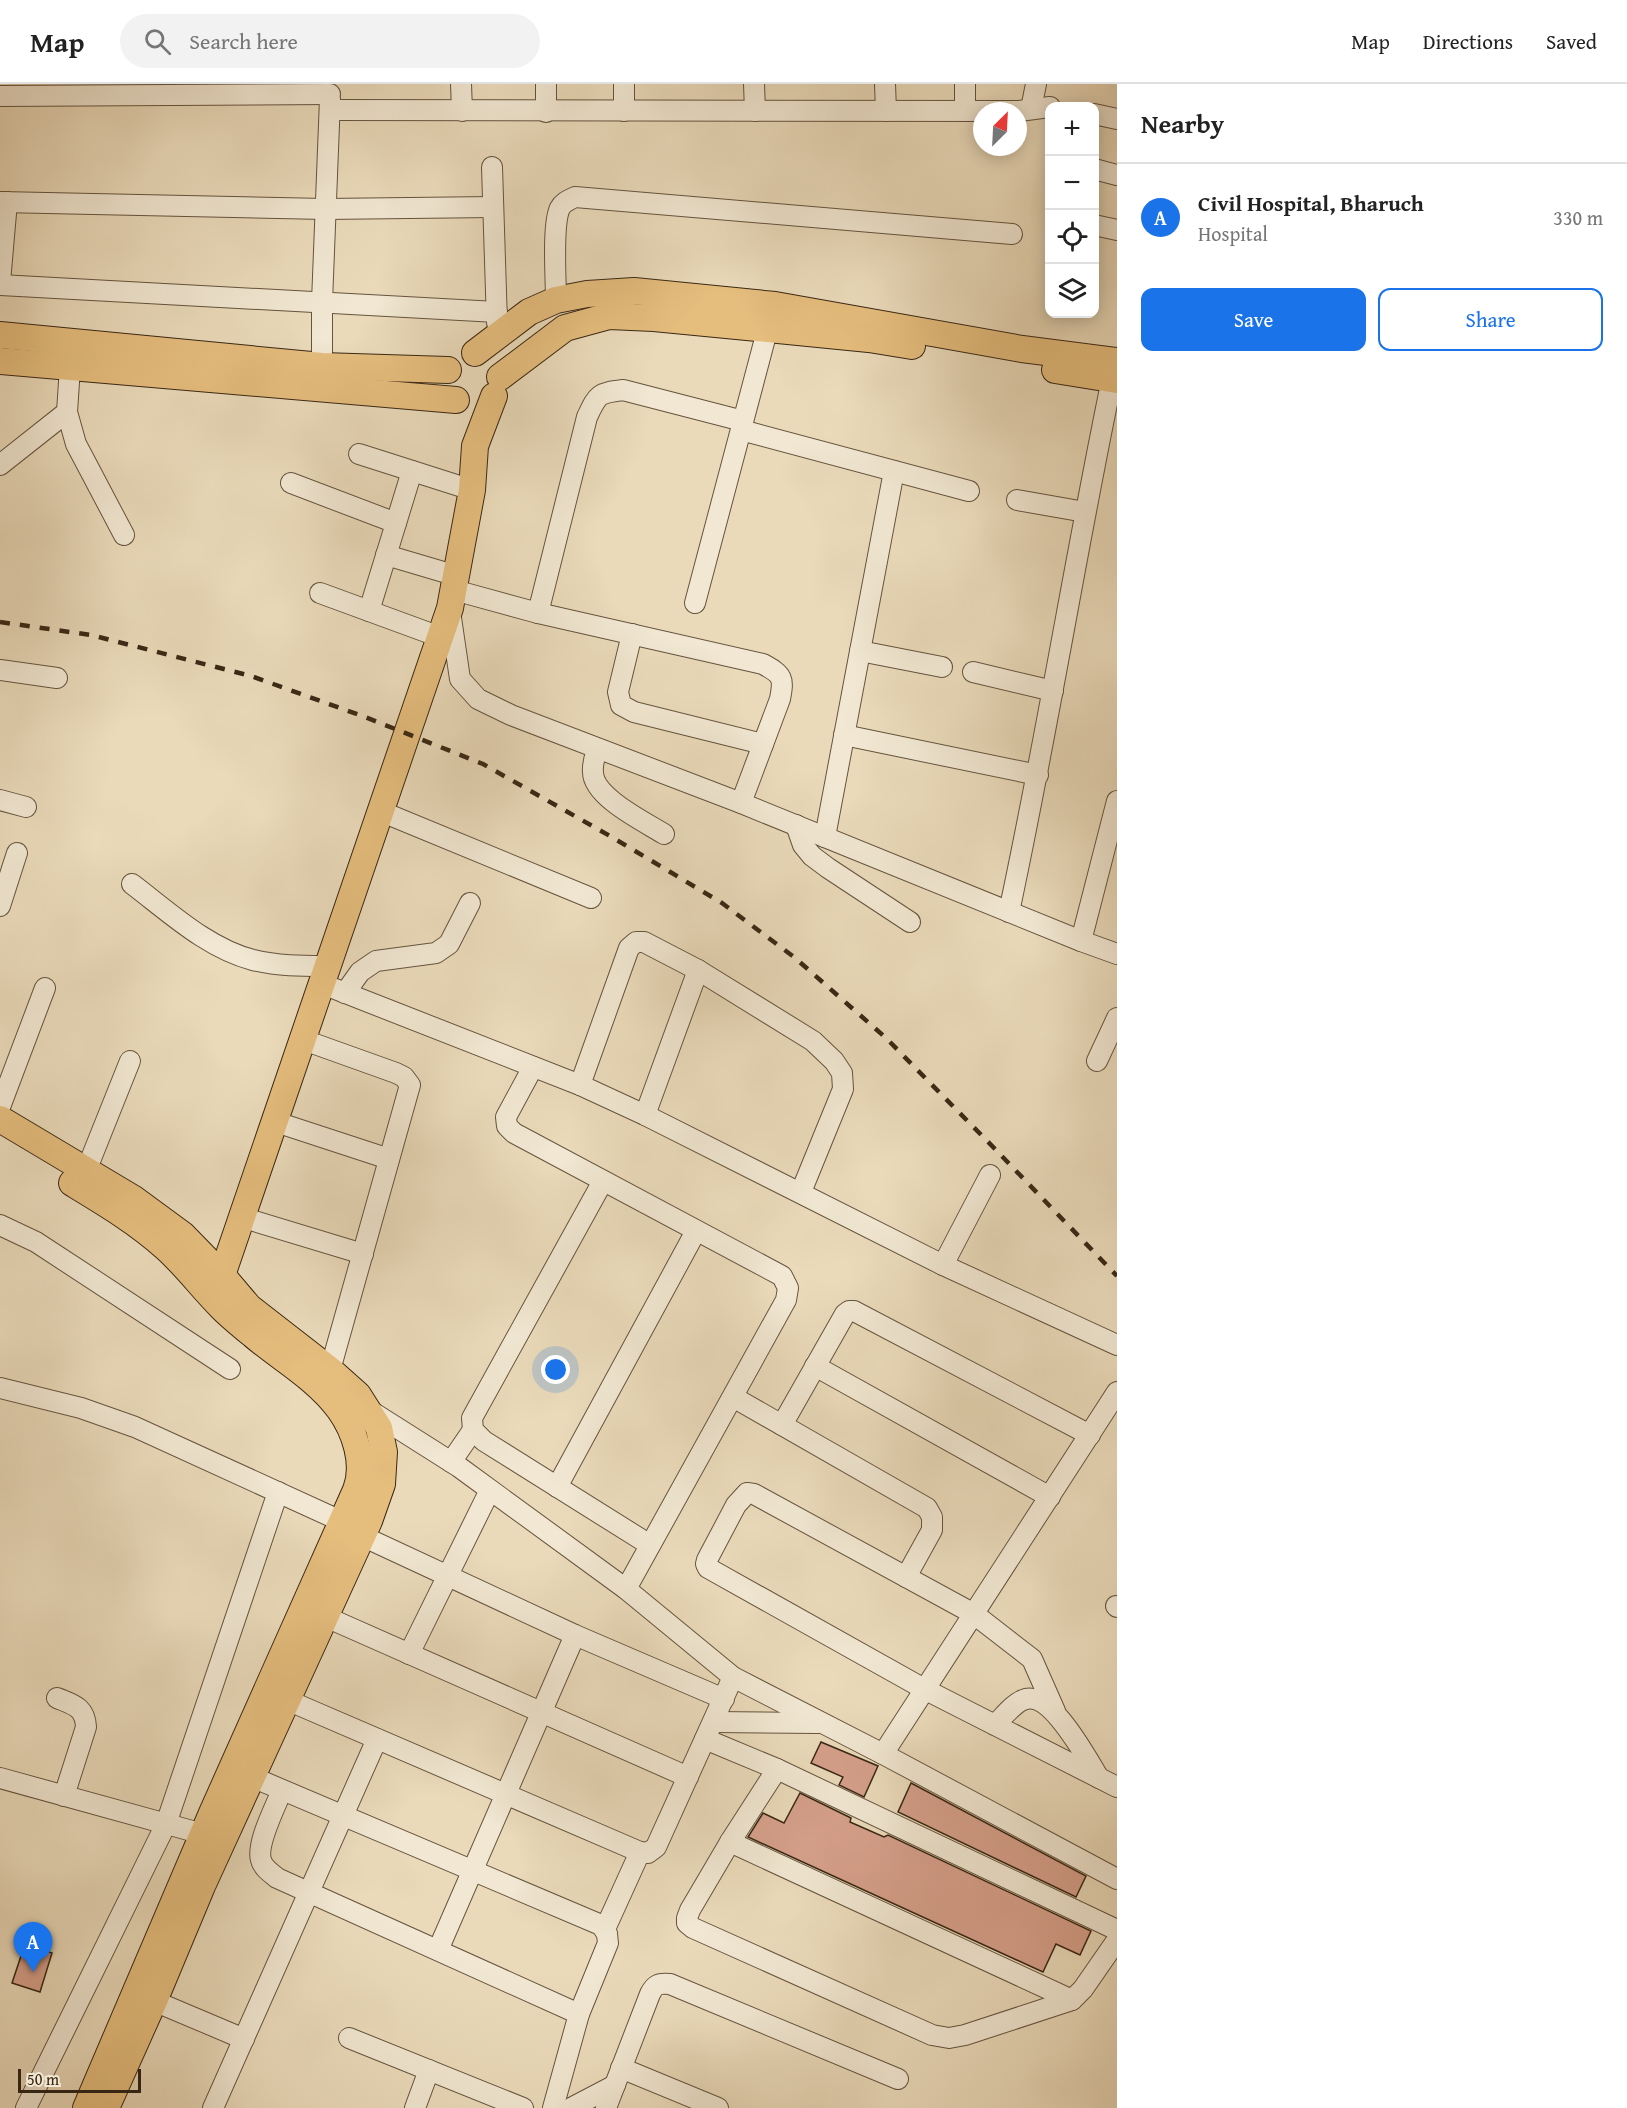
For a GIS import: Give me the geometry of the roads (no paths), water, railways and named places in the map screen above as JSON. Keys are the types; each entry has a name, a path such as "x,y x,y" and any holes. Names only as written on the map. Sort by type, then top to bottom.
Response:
{"main road":[{"path":"475,353 497,323 556,300 587,294 634,291 771,317 869,339 1115,373"},
{"path":"0,361 460,402 472,406 480,405 497,387 565,328 609,316 771,317"},
{"path":"0,335 322,366 448,370"},
{"path":"214,1299 440,637 453,591 472,490 475,446 497,387 496,365 490,359 475,353 459,357 448,370 447,386 460,402 475,446"},
{"path":"0,1119 134,1199 183,1235 249,1307 330,1370 358,1395 382,1437 383,1467 378,1496 362,1536 202,1886 106,2108"},
{"path":"0,1139 124,1214 167,1249 214,1299 254,1336 318,1386 331,1400 350,1428 360,1465 359,1482 203,1834 86,2108"}],"street":[{"path":"461,84 462,111"},
{"path":"546,84 546,112"},
{"path":"624,84 624,111"},
{"path":"754,84 755,111"},
{"path":"885,84 886,111"},
{"path":"965,84 965,111"},
{"path":"0,96 115,90 222,89 330,96 462,111 965,111 1040,108 1036,84"},
{"path":"322,366 322,302 330,96"},
{"path":"1099,115 1117,119"},
{"path":"492,167 497,323 322,302 0,284 3,202 325,209 493,207"},
{"path":"1099,170 1117,175"},
{"path":"556,300 557,222 560,209 565,202 575,197 1012,234"},
{"path":"1099,226 1117,230"},
{"path":"695,603 771,317"},
{"path":"70,367 67,412 76,444 124,535"},
{"path":"1009,912 1038,775 1085,512 1115,373"},
{"path":"538,613 587,417 595,400 603,393 623,390 894,471 969,491"},
{"path":"0,465 67,412"},
{"path":"358,454 472,490"},
{"path":"369,611 412,471"},
{"path":"825,837 894,471"},
{"path":"291,483 396,523"},
{"path":"1017,500 1085,512"},
{"path":"386,555 453,591 538,613 763,664 777,672 783,682 780,699 741,803"},
{"path":"453,591 460,679 477,699 511,715 741,803 1117,954"},
{"path":"320,593 440,637"},
{"path":"632,634 618,692 621,705 634,712 763,744"},
{"path":"860,651 942,667"},
{"path":"0,670 57,678"},
{"path":"973,672 1053,691"},
{"path":"844,735 1038,775"},
{"path":"597,749 592,774 597,787 610,800 664,834"},
{"path":"0,800 26,807"},
{"path":"1081,941 1116,809"},
{"path":"380,811 591,898"},
{"path":"796,825 803,845 812,856 910,922"},
{"path":"0,906 16,853"},
{"path":"132,884 194,931 227,951 253,960 290,966 323,975 345,993 580,1085 801,1192 943,1265 1117,1346"},
{"path":"345,993 360,972 376,962 436,953 449,944 470,903"},
{"path":"580,1085 629,948 636,942 644,942 698,970 813,1041 834,1061 842,1073 843,1089 836,1110 801,1192"},
{"path":"645,1115 698,970"},
{"path":"0,1107 45,988"},
{"path":"1097,1061 1117,1018"},
{"path":"301,1039 396,1073 409,1081 410,1085 330,1370"},
{"path":"87,1171 130,1060"},
{"path":"533,1067 506,1117 507,1126 525,1139 782,1276 788,1288 786,1300 626,1588"},
{"path":"273,1121 389,1159"},
{"path":"943,1265 990,1175"},
{"path":"451,1462 473,1430 472,1418 603,1181"},
{"path":"241,1218 363,1254"},
{"path":"0,1225 36,1242 230,1369"},
{"path":"557,1487 696,1231"},
{"path":"782,1425 845,1314 854,1311 1090,1435"},
{"path":"815,1366 1050,1497"},
{"path":"0,1388 81,1408 135,1427 341,1521"},
{"path":"883,1754 1117,1392"},
{"path":"733,1396 927,1508 932,1517 932,1530 906,1577"},
{"path":"331,1400 368,1409 451,1462 626,1588 733,1677 1117,1879"},
{"path":"473,1430 484,1441 650,1545"},
{"path":"409,1654 490,1490"},
{"path":"26,2108 166,1824 278,1492"},
{"path":"747,1493 753,1494 974,1614 1032,1659 1055,1711 1109,1783 926,1690 713,1571 706,1564 736,1505 747,1493"},
{"path":"362,1536 575,1635 724,1699"},
{"path":"326,1617 688,1777"},
{"path":"438,1950 575,1635"},
{"path":"287,1700 640,1852 648,1853 656,1847 733,1677"},
{"path":"57,1698 78,1707 85,1716 86,1727 64,1796"},
{"path":"995,1725 1022,1700 1033,1698 1055,1711"},
{"path":"709,1731 822,1723"},
{"path":"709,1731 777,1769 1117,1930"},
{"path":"213,2108 377,1739"},
{"path":"777,1769 730,1842 687,1917 687,1923 693,1928 932,2035 949,2038 1072,2000 1083,1989 1117,1940"},
{"path":"252,1777 601,1925 607,1934"},
{"path":"0,1778 203,1834"},
{"path":"282,1790 260,1849 261,1860 266,1869 277,1878 579,2014"},
{"path":"730,1842 1072,2000"},
{"path":"553,2108 579,2014 608,1944 604,1929 640,1852"},
{"path":"614,2094 650,1994 654,1986 661,1983 670,1984 898,2079"},
{"path":"154,2001 244,2039"},
{"path":"349,2038 523,2108"},
{"path":"415,2108 429,2070"},
{"path":"571,2108 614,2094 718,2108"}],"railway":[{"path":"0,622 91,635 251,676 365,717 483,764 610,836 722,903 794,957 886,1038 1117,1276"}],"place":[{"name":"Civil Hospital, Bharuch","path":"33,1972"}]}
